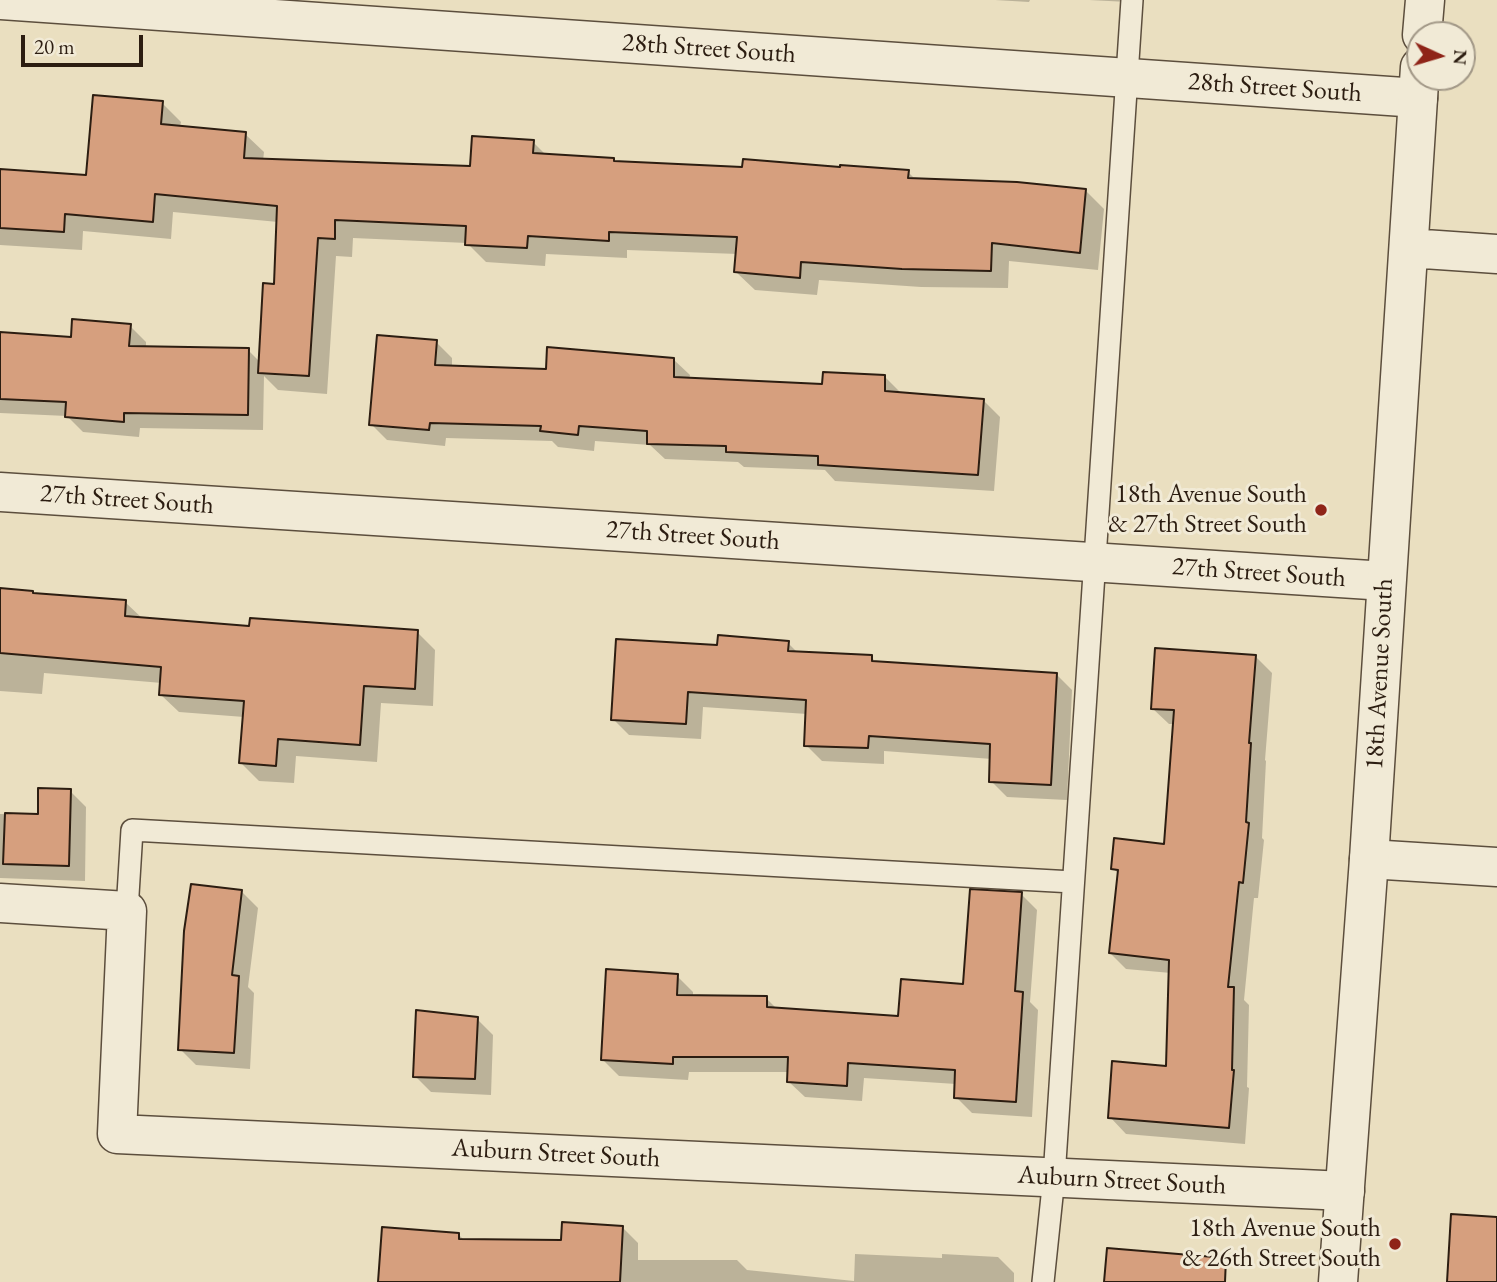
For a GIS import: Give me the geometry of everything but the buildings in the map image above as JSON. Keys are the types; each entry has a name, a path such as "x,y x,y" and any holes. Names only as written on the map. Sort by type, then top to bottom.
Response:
{"street":[{"name":"28th Street South","path":"0,0 1126,78 1406,82"},
{"path":"1423,21 1425,0"},
{"name":"18th Avenue South","path":"1338,1282 1369,859 1418,91"},
{"path":"1409,248 1497,254"},
{"name":"27th Street South","path":"0,492 1386,581"},
{"path":"1369,859 1497,867"},
{"path":"0,903 127,911"},
{"name":"Auburn Street South","path":"127,911 117,1134 1345,1191"}],"lane":[{"path":"1044,1282 1054,1177 1132,0"},
{"path":"127,911 132,830 1073,882"}],"place":[{"name":"18th Avenue South & 27th Street South","path":"1321,510"},
{"name":"18th Avenue South & 26th Street South","path":"1395,1244"}]}
